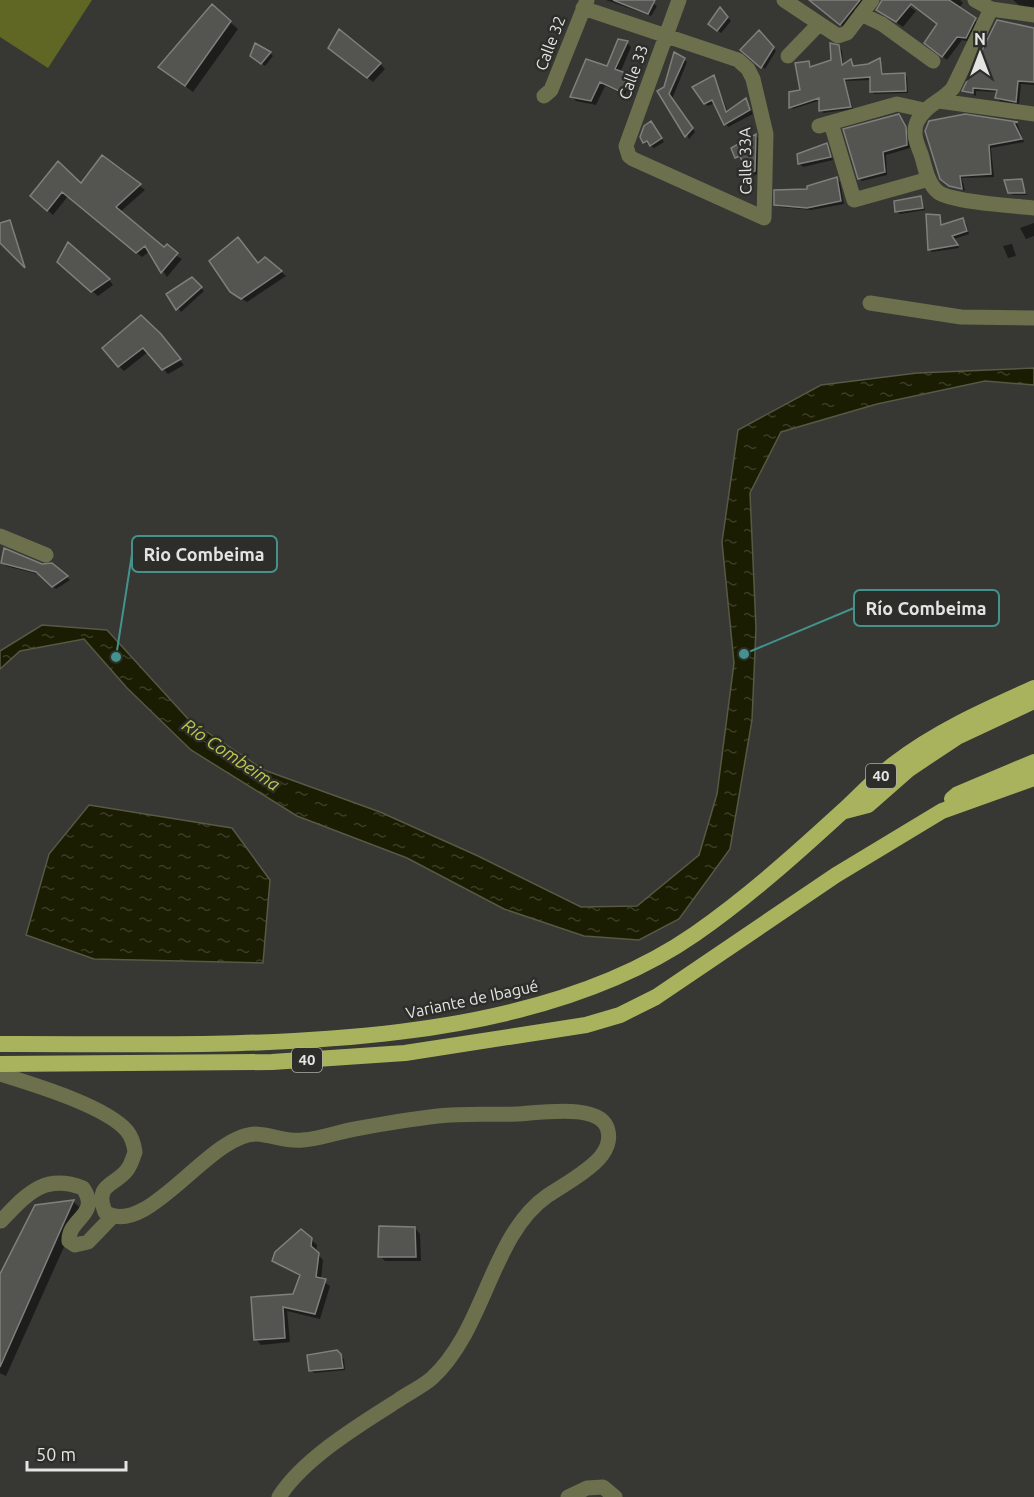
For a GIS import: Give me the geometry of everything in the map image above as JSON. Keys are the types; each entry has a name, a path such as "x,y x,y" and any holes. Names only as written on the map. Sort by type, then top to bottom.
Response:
{"highway":[{"name":"Variante de Ibagué","path":"0,1044 277,1041 400,1032 519,1011 564,997 630,971 692,936 749,895 894,765 949,726 1034,688"},
{"path":"842,812 868,805 909,769 957,737 1034,701"},
{"path":"942,811 958,794 1034,762"},
{"name":"40","path":"0,1064 272,1062 405,1053 586,1026 611,1018 656,997 836,875 942,811 1034,778"}],"street":[{"name":"Calle 33","path":"679,0 626,146 629,156 764,218"},
{"path":"786,0 838,36 847,33 872,0"},
{"path":"975,0 991,9 1034,15"},
{"path":"585,4 665,36"},
{"name":"Calle 32","path":"544,96 551,90 585,4"},
{"path":"991,9 953,87 939,101 924,110 917,121 915,135 931,182 939,192 956,198 1034,208"},
{"path":"861,14 882,24 933,61"},
{"path":"788,56 819,24"},
{"name":"Calle 33A","path":"665,36 738,60 748,69 753,79 766,134 764,218"},
{"path":"939,101 1034,114"},
{"path":"924,110 897,105 825,124 854,200 931,182"},
{"path":"870,303 961,317 1034,318"},
{"path":"0,536 46,555"},
{"path":"0,1074 44,1088 102,1113 127,1130 135,1152 127,1171 105,1187 102,1196 105,1212 112,1217 124,1217 159,1200 224,1146 255,1134 287,1141 305,1140 435,1116 578,1111 598,1116 607,1125 610,1138 601,1157 541,1200 518,1226 471,1325 432,1378 368,1419 307,1465 279,1497"},
{"path":"1,1221 36,1189 58,1182 83,1188 89,1197 88,1207 69,1234 69,1241 75,1245 88,1242 112,1217"},
{"path":"568,1497 587,1488 603,1487 615,1497"}],"green space":[{"path":"0,0 92,0 48,68 0,37"}],"water":[{"path":"1034,368 1034,385 985,381 877,404 781,432 750,493 756,628 752,720 730,849 679,919 639,940 584,936 504,909 407,858 297,816 191,750 127,688 84,639 20,651 0,669 0,651 42,625 107,630 189,720 264,770 380,812 478,856 581,907 637,906 699,855 717,794 734,663 722,542 738,430 821,385 917,373"},
{"path":"89,805 232,828 270,880 263,963 94,959 26,935 49,854"}],"building":[{"path":"613,0 655,0 648,14"},
{"path":"809,0 860,0 840,25"},
{"path":"882,0 949,0 976,18 966,38 957,37 942,57 924,43 937,24 911,4 896,22 876,10"},
{"path":"212,4 231,21 185,86 158,67"},
{"path":"720,7 728,17 717,31 708,24"},
{"path":"997,20 1034,28 1034,82 1018,81 1016,102 995,98 997,90 973,88 973,93 962,91"},
{"path":"339,29 381,63 367,78 328,48"},
{"path":"759,30 774,47 761,68 740,50"},
{"path":"618,39 628,41 615,69 628,74 621,92 600,82 591,101 570,97 586,59 607,66"},
{"path":"255,43 271,52 261,64 250,56"},
{"path":"830,43 839,45 842,65 851,59 853,66 868,64 880,58 882,74 905,73 906,91 870,92 870,77 844,79 851,107 819,111 819,98 789,108 789,92 800,90 795,63 809,61 810,67 831,60"},
{"path":"674,52 685,58 669,94 693,128 685,137 657,91 664,87"},
{"path":"714,75 726,112 746,98 750,110 724,125 712,100 704,104 692,87"},
{"path":"899,114 906,127 907,145 883,152 885,172 858,179 843,129"},
{"path":"965,114 1018,122 1014,123 1022,139 989,145 991,174 960,176 962,189 949,186 940,179 925,131 929,121"},
{"path":"651,121 662,138 650,146 647,141 643,143 640,137 644,126"},
{"path":"756,134 755,171 747,175 740,156 735,158 731,148"},
{"path":"827,143 831,157 798,164 797,154"},
{"path":"102,155 141,184 116,207 164,247 167,244 178,253 161,273 145,246 136,253 62,192 47,211 30,196 58,161 81,183"},
{"path":"837,177 841,201 807,208 774,205 774,190 807,189 807,186"},
{"path":"1022,179 1025,193 1008,193 1004,180"},
{"path":"921,196 923,208 895,212 894,201"},
{"path":"926,214 940,215 941,225 963,218 967,231 952,236 958,245 928,250"},
{"path":"10,220 25,268 0,243 0,223"},
{"path":"238,237 258,263 265,257 282,271 241,299 230,292 209,261"},
{"path":"68,242 110,279 91,292 57,262"},
{"path":"192,277 202,287 176,310 166,294"},
{"path":"141,315 161,334 181,359 162,370 143,348 118,367 102,348"},
{"path":"4,548 42,564 52,563 68,576 52,587 36,572 1,563"},
{"path":"74,1200 0,1367 0,1274 35,1205"},
{"path":"379,1226 415,1227 416,1257 378,1257"},
{"path":"301,1229 312,1238 311,1246 319,1253 316,1277 326,1279 315,1314 283,1307 285,1338 254,1340 251,1297 293,1294 300,1275 272,1261 275,1252"},
{"path":"337,1350 341,1354 343,1368 309,1371 307,1355"}],"place":[{"name":"Río Combeima","path":"744,654"},
{"name":"Rio Combeima","path":"116,657"}]}
